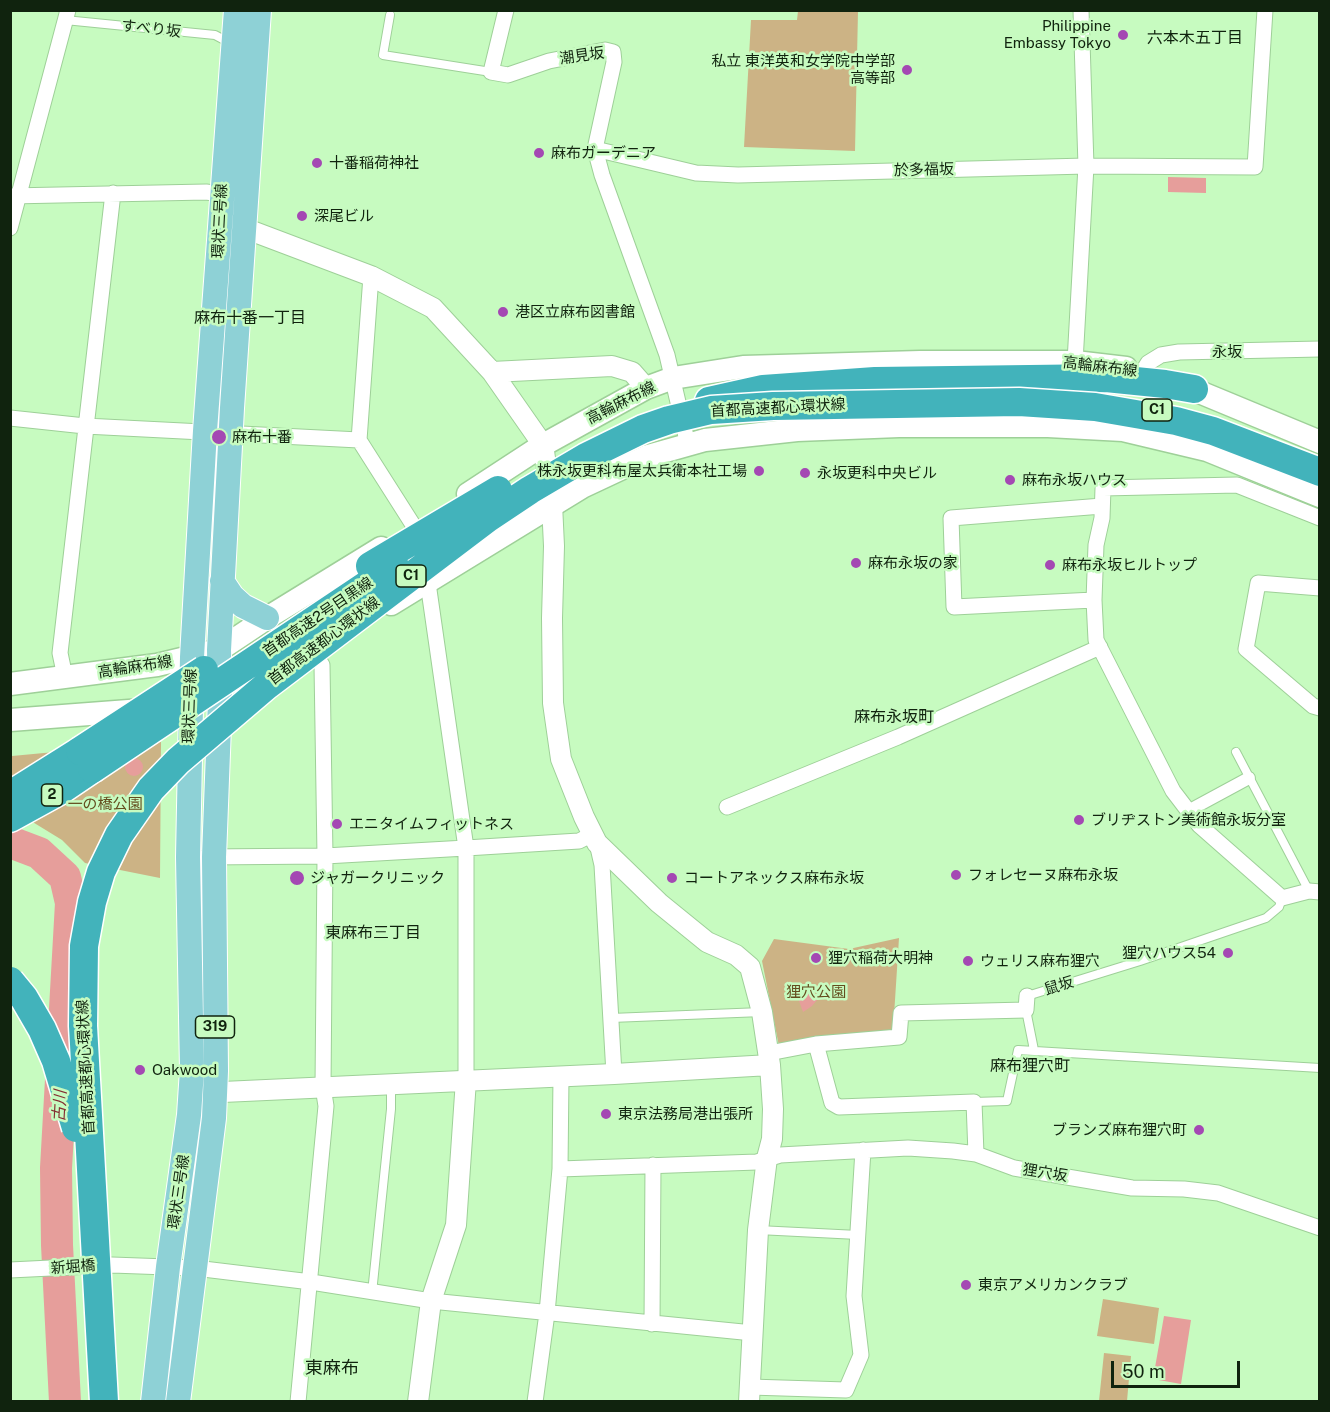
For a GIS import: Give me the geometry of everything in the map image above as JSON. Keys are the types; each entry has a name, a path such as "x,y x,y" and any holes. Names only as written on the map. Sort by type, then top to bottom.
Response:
{"highway":[{"path":"1018,386 1106,378 1194,389"},
{"name":"首都高速都心環状線","path":"94,1401 74,980 84,901 100,857 117,824 146,784 175,752 261,678 536,473 579,447 621,428 666,411 710,401 772,396 1018,386 1177,414 1213,423 1291,451"},
{"name":"首都高速都心環状線","path":"104,1401 83,1026 84,946 92,902 101,872 119,835 145,798 164,774 233,712 488,518 586,457 643,429 711,410 773,406 1019,402 1060,404 1134,413 1176,421 1213,431 1320,472"},
{"name":"首都高速2号目黒線","path":"10,818 61,790 330,609 496,501 570,459 626,435 669,420"},
{"name":"首都高速2号目黒線","path":"10,795 311,600 536,468 579,447"},
{"path":"10,981 24,998 47,1040 68,1095 77,1135 89,1218 104,1401"},
{"path":"10,992 36,1033 50,1064 70,1135 81,1220 94,1401"}],"main road":[{"name":"環状三号線","path":"154,1396 191,1093 188,857 192,657 221,194 236,10"},
{"name":"環状三号線","path":"179,1398 216,1092 214,857 220,700 219,650 244,228 260,10"},
{"name":"高輪麻布線","path":"10,684 157,665 219,650 543,445 646,388 673,378 742,367 920,362 1075,362 1143,371 1194,389 1320,441"},
{"path":"10,720 191,706 235,695 268,678 312,649 428,583 582,487 648,456 705,440 797,430 899,426 1048,426 1123,430 1207,450 1320,496"},
{"path":"222,581 232,596 243,606 267,618"},
{"path":"154,1396 179,1398"}],"street":[{"path":"491,72 506,10"},
{"path":"1075,362 1086,166 1081,10"},
{"name":"於多福坂","path":"595,149 696,173 717,174 1086,166 1255,167 1265,10"},
{"path":"10,228 14,196 67,15"},
{"name":"潮見坂","path":"491,72 508,75 549,61 605,50 613,52 614,62 595,149"},
{"path":"595,149 602,175 667,355 688,445"},
{"path":"14,196 206,192 221,194 244,228 371,276 433,308 492,372 543,445 552,504 554,546 553,703 561,759 584,817 595,838 602,865 614,1074"},
{"path":"65,677 60,653 113,194"},
{"path":"371,276 359,440 415,528"},
{"name":"永坂","path":"1143,371 1148,363 1161,355 1179,352 1320,350"},
{"path":"492,372 612,366 632,372 646,388"},
{"path":"10,418 85,426 359,440"},
{"path":"1314,892 1282,898 1199,825 1188,811 1173,791 1096,640 1094,600 1096,545 1102,518 1104,488 1237,485 1320,518"},
{"path":"1094,600 954,607 951,518 1102,506"},
{"path":"417,1401 431,1301 456,1225 466,1080 466,849 428,583"},
{"path":"1320,588 1258,583 1246,649 1313,706 1320,708"},
{"path":"727,807 898,737 1100,647"},
{"path":"298,1401 326,1106 324,1087 325,855 322,665 312,649"},
{"path":"1188,811 1248,778"},
{"path":"188,857 325,855 466,849 595,838"},
{"path":"595,838 667,910 707,942 736,955 750,967 762,1012 769,1059 772,1129 758,1230 750,1394 846,1390 861,1355 854,1296 863,1150"},
{"name":"鼠坂","path":"816,1044 899,1037 902,1013 1027,1003"},
{"path":"191,1093 614,1074 769,1059 816,1044 832,1103 839,1107 974,1102 976,1154"},
{"path":"535,1401 547,1313 560,1169 561,1076"},
{"name":"狸穴坂","path":"560,1169 757,1162 790,1154 908,1148 976,1154 1014,1168 1132,1188 1184,1189 1218,1193 1320,1228"},
{"path":"652,1323 653,1165"},
{"name":"新堀橋","path":"10,1270 112,1265 195,1268 311,1282 431,1301 753,1333"}],"lane":[{"name":"すべり坂","path":"67,15 215,35 234,45"},
{"path":"390,15 383,55 491,72"},
{"path":"1236,752 1248,778 1314,892"},
{"name":"鼠坂","path":"1027,1003 1266,918 1279,907 1282,898"},
{"path":"1027,1003 1034,1050"},
{"path":"611,1018 762,1012"},
{"path":"974,1102 1007,1101 1018,1050 1320,1068"},
{"path":"372,1293 391,1109 391,1084"},
{"path":"758,1230 858,1235"}],"green space":[{"path":"798,11 858,11 855,151 744,147 751,20 797,20"},
{"name":"一の橋公園","path":"161,742 160,878 85,863 62,840 31,821 11,790 12,756"},
{"name":"狸穴公園","path":"899,938 893,1031 779,1046 762,961 774,939 849,949"},
{"path":"1103,1299 1159,1308 1154,1344 1097,1336"},
{"path":"1104,1353 1131,1356 1127,1401 1099,1401"}],"shaded area":[{"path":"1168,177 1206,178 1206,193 1168,192"},
{"path":"130,758 138,758 143,763 141,774 130,776 125,771 125,763"},
{"path":"799,991 810,993 818,999 803,1012 798,998"},
{"path":"1164,1316 1191,1320 1181,1384 1153,1379"}],"waterway":[{"name":"古川","path":"10,842 39,853 65,877 71,903 56,1168 57,1245 65,1402"}],"place":[{"name":"Philippine Embassy Tokyo","path":"1123,35"},
{"name":"私立 東洋英和女学院中学部 高等部","path":"907,70"},
{"name":"麻布ガーデニア","path":"539,153"},
{"name":"十番稲荷神社","path":"317,163"},
{"name":"深尾ビル","path":"302,216"},
{"name":"港区立麻布図書館","path":"503,312"},
{"name":"麻布十番","path":"219,437"},
{"name":"株永坂更科布屋太兵衛本社工場","path":"759,471"},
{"name":"永坂更科中央ビル","path":"805,473"},
{"name":"麻布永坂ハウス","path":"1010,480"},
{"name":"麻布永坂の家","path":"856,563"},
{"name":"麻布永坂ヒルトップ","path":"1050,565"},
{"name":"ブリヂストン美術館永坂分室","path":"1079,820"},
{"name":"エニタイムフィットネス","path":"337,824"},
{"name":"フォレセーヌ麻布永坂","path":"956,875"},
{"name":"ジャガークリニック","path":"297,878"},
{"name":"コートアネックス麻布永坂","path":"672,878"},
{"name":"狸穴ハウス54","path":"1228,953"},
{"name":"狸穴稲荷大明神","path":"816,958"},
{"name":"ウェリス麻布狸穴","path":"968,961"},
{"name":"Oakwood","path":"140,1070"},
{"name":"東京法務局港出張所","path":"606,1114"},
{"name":"ブランズ麻布狸穴町","path":"1199,1130"},
{"name":"東京アメリカンクラブ","path":"966,1285"}],"district":[{"name":"六本木五丁目","path":"1195,38"},
{"name":"麻布十番一丁目","path":"250,318"},
{"name":"麻布永坂町","path":"894,717"},
{"name":"東麻布三丁目","path":"373,933"},
{"name":"麻布狸穴町","path":"1030,1066"},
{"name":"東麻布","path":"332,1368"}]}
